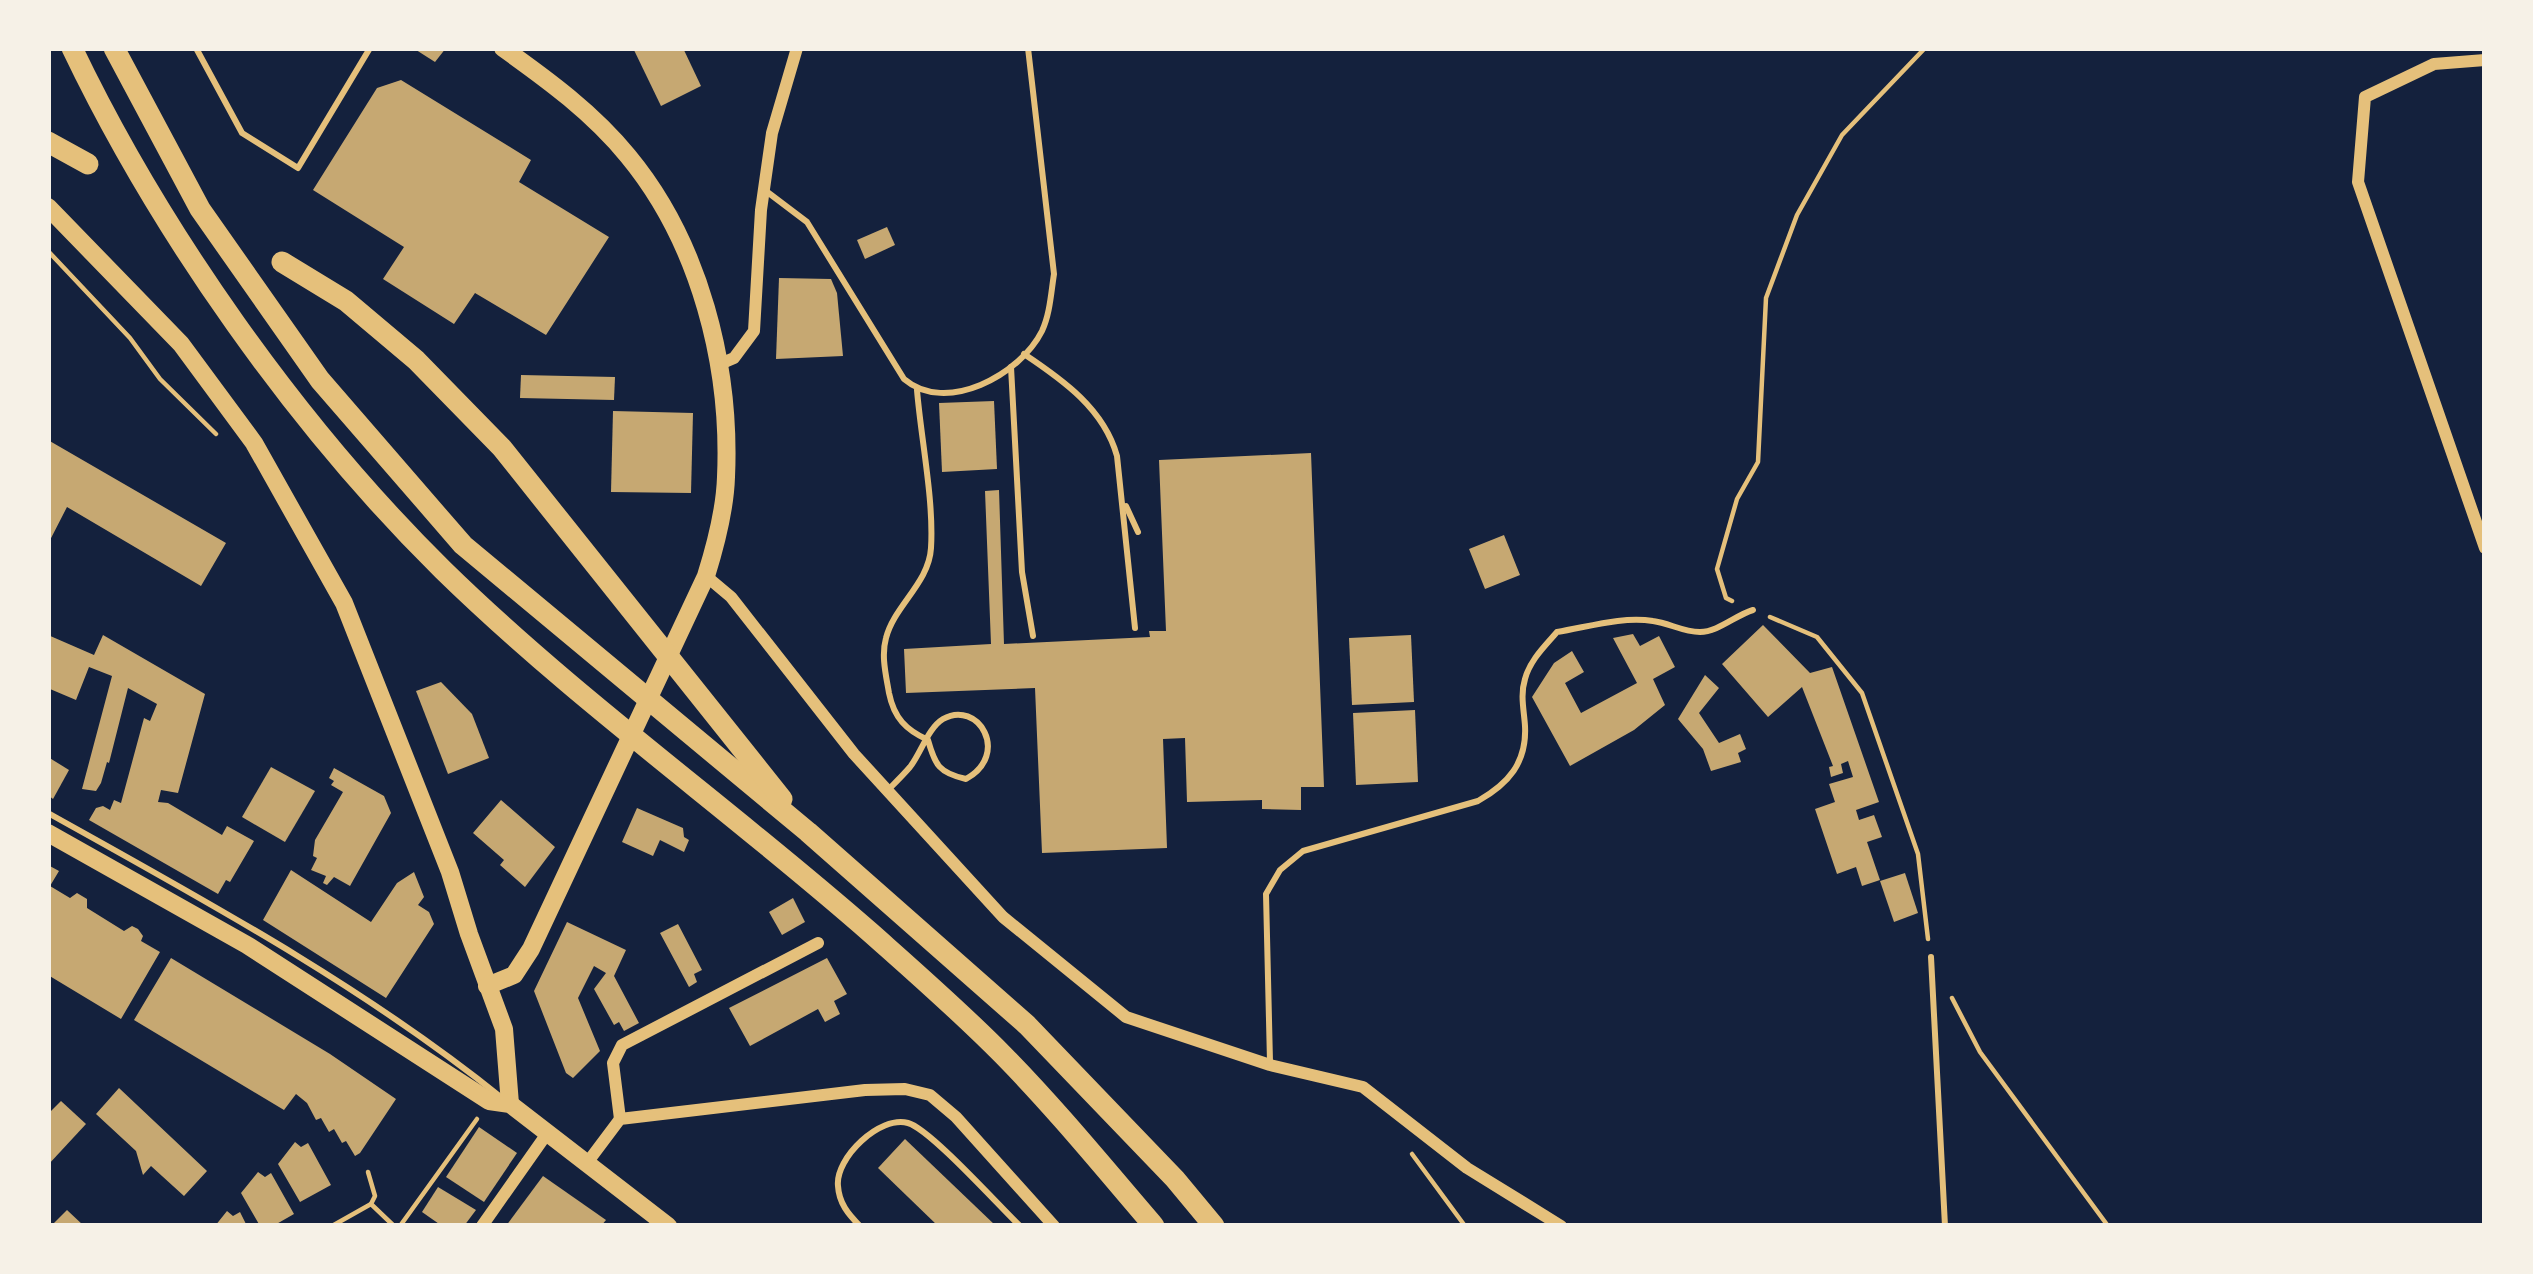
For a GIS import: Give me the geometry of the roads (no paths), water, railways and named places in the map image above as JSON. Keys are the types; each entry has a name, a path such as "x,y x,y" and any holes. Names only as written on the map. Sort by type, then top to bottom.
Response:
{"highway":[{"path":"72,48 172,229 291,397 352,471 440,566 530,652 869,932 1004,1055 1151,1226"},
{"path":"114,48 200,209 306,362 464,545 808,832 1027,1025 1214,1226"},
{"path":"48,142 88,164"},
{"path":"282,262 346,302 416,360 502,448 808,832"}],"main road":[{"path":"487,986 514,975 524,965 706,576 726,482 727,445 720,364 710,320 685,250 660,202 630,157 576,104 502,48"},
{"path":"48,208 181,344 254,443 344,603 450,872 504,1029 510,1104"},
{"path":"48,833 247,945 489,1101 510,1104 668,1226"}],"street":[{"path":"720,364 734,358 754,331 772,134 797,48"},
{"path":"2485,60 2434,64 2366,97 2358,182 2485,548"},
{"path":"706,576 731,597 854,754 1003,917 1126,1016 1270,1065 1363,1087 1467,1168 1561,1226"},
{"path":"587,1163 620,1119 614,1063 622,1046 818,943"},
{"path":"620,1119 865,1090 918,1092 956,1117 1054,1226"},
{"path":"482,1226 546,1135"}],"lane":[{"path":"196,48 242,133 298,168 370,48"},
{"path":"764,190 807,223 904,379 917,390 959,391 981,385 1011,367 1043,329 1054,274 1028,48"},
{"path":"1024,354 1077,394 1112,437 1136,628"},
{"path":"1011,367 1022,572 1033,636"},
{"path":"888,791 911,765 928,740 935,725 948,716 974,718 988,741 988,759 966,779 951,776 935,763 928,740 906,730 891,704 884,657 886,634 926,570 931,549 917,390"},
{"path":"1122,498 1138,532"},
{"path":"1270,1065 1266,893 1280,870 1303,851 1478,802 1497,790 1525,749 1522,700 1528,667 1557,632 1625,620 1699,632 1753,610"},
{"path":"48,813 249,926 459,1063 510,1104"},
{"path":"1931,957 1945,1226"},
{"path":"860,1226 846,1212 837,1189 838,1172 864,1139 895,1123 909,1123 931,1138 1020,1226"}]}
